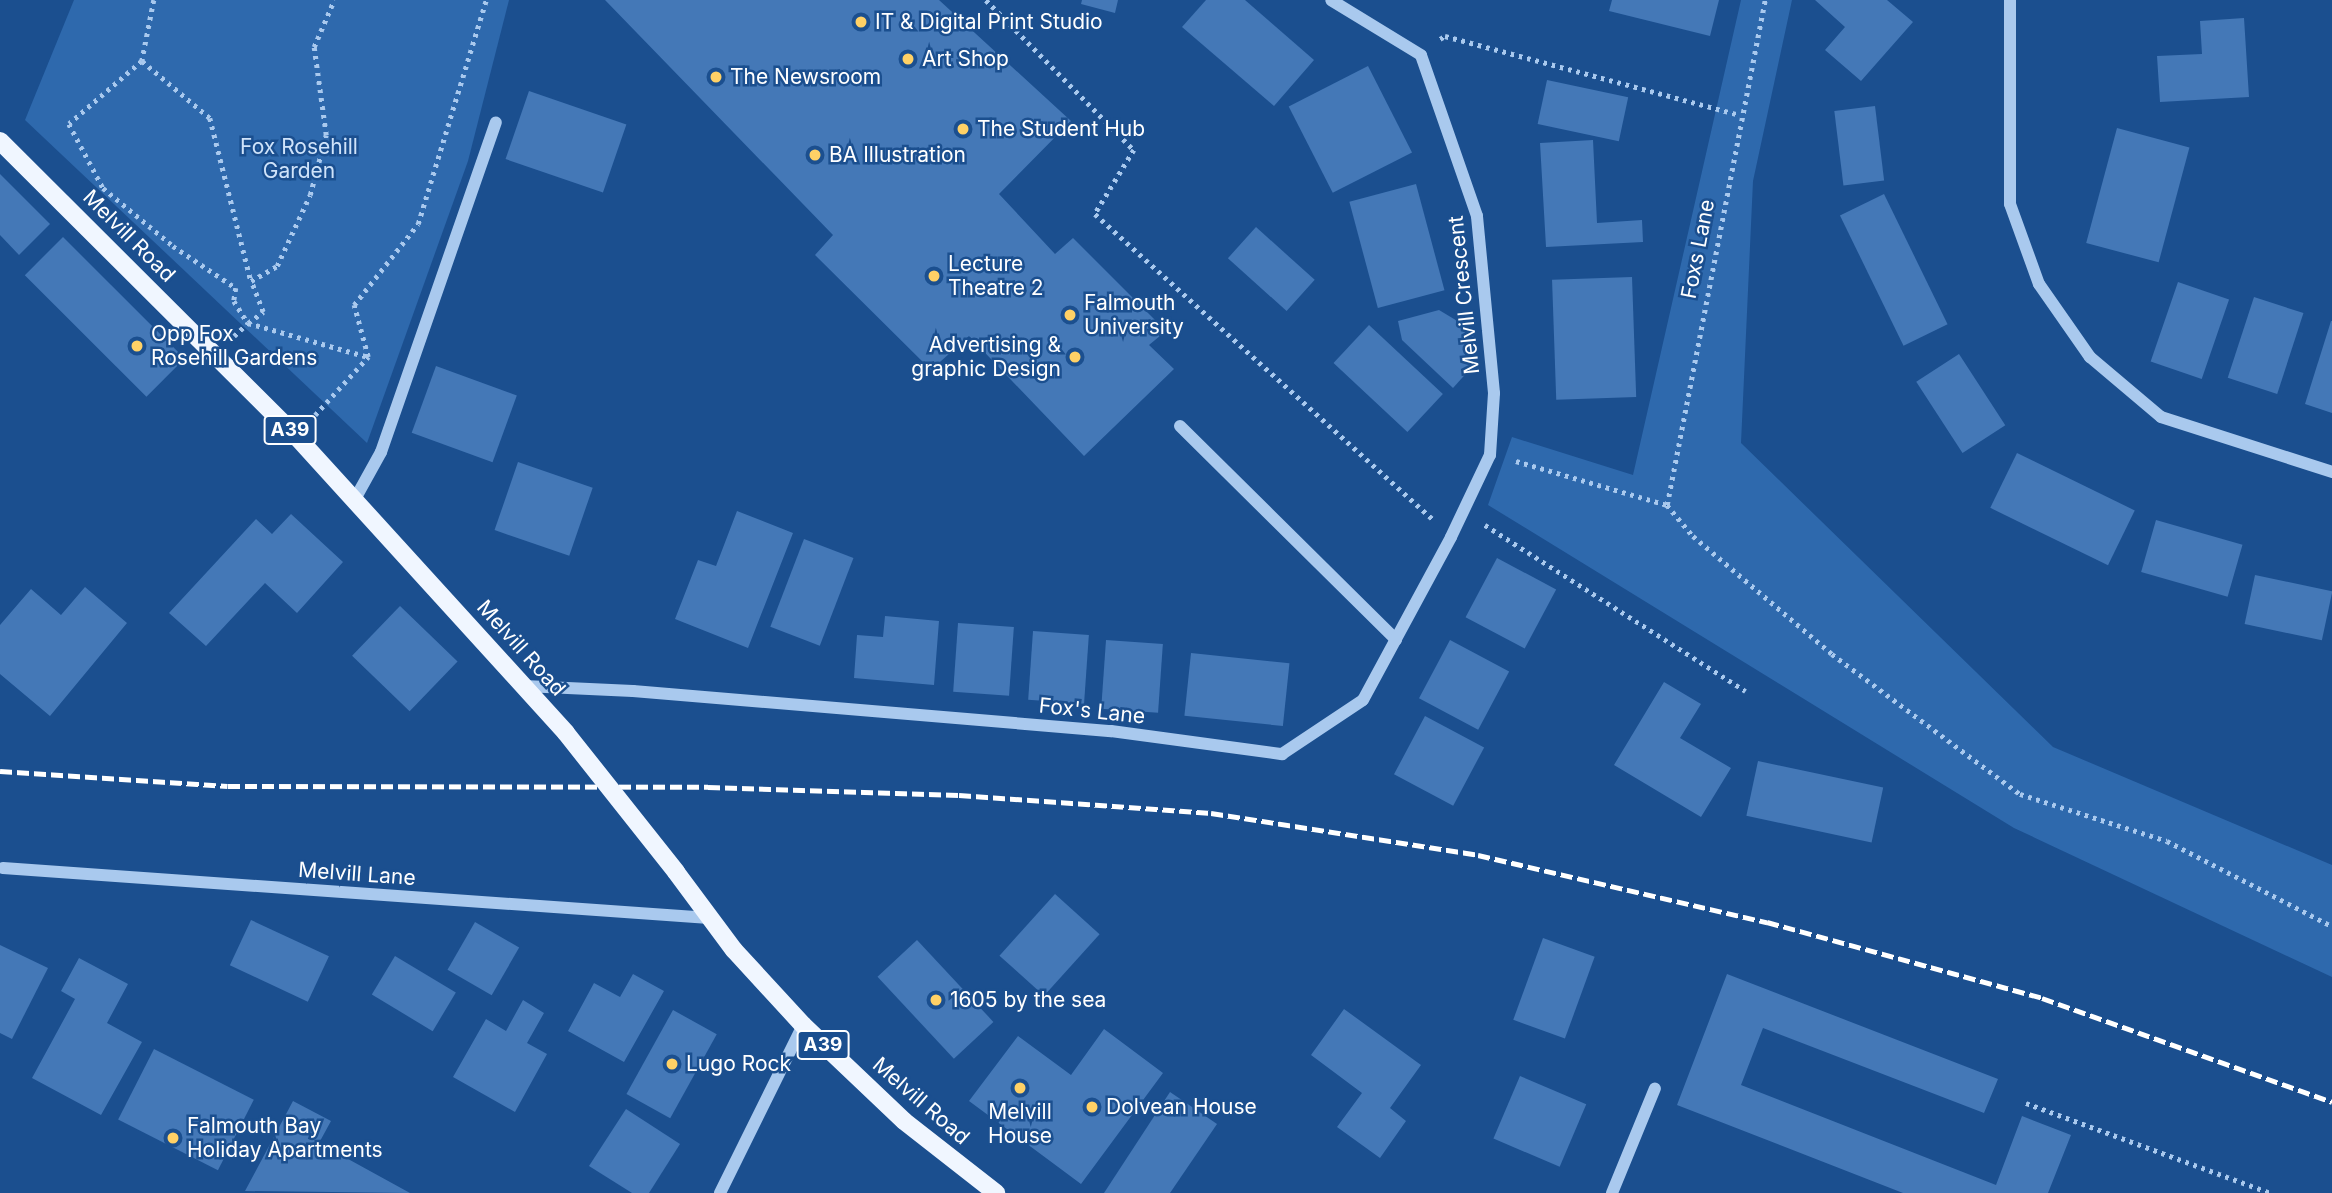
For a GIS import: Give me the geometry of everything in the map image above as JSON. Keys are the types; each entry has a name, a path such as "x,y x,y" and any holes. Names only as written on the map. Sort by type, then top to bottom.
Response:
{"main road":[{"name":"Melvill Road","path":"0,141 296,436 355,499 566,733 709,918 803,1026 904,1121 996,1193"}],"street":[{"path":"1331,0 1421,55"},
{"path":"2010,0 2007,119 2010,204 2039,284 2090,358 2161,417 2332,472"},
{"name":"Melvill Crescent","path":"1421,55 1477,216 1494,393 1490,455"},
{"path":"355,499 380,452 496,122"},
{"path":"1180,426 1396,640"},
{"name":"Fox's Lane","path":"524,686 633,691 1111,731 1282,754 1363,701 1451,537 1490,455"},
{"name":"Melvill Lane","path":"4,867 709,918"},
{"path":"720,1193 803,1026"},
{"path":"1612,1193 1655,1087"}],"path":[{"path":"154,0 142,61 69,124 103,188 173,246 236,288 234,301 248,323 368,357"},
{"path":"251,281 276,266 310,195 326,135 314,47 334,0"},
{"path":"368,357 354,305 418,223 486,0"},
{"path":"986,0 1134,150 1095,214 1451,537"},
{"name":"Foxs Lane","path":"1667,505 1739,115 1765,0"},
{"path":"1421,55 1445,36 1739,115"},
{"path":"142,61 210,118 251,281 263,312 248,323"},
{"path":"296,436 368,357"},
{"path":"1490,455 1667,505 1693,536 1832,654 2020,794 2167,841 2332,926"},
{"path":"1463,512 1746,691"},
{"path":"2026,1103 2271,1193"}],"green space":[{"name":"Fox Rosehill Garden","path":"74,0 509,0 468,161 367,443 25,120"},
{"path":"1741,0 1792,0 1753,181 1741,443 2053,747 2332,865 2332,977 2014,828 1488,505 1512,437 1633,475"}],"building":[{"name":"Falmouth University","path":"605,0 939,0 1071,121 999,194 1055,254 1073,238 1166,331 1149,345 1174,369 1084,456 969,336 931,370 815,255 833,235"},
{"path":"1082,0 1118,0 1115,13 1081,4"},
{"path":"1206,0 1245,0 1314,60 1274,106 1182,27"},
{"path":"1612,0 1719,0 1710,36 1609,11"},
{"path":"1815,0 1887,0 1913,22 1861,81 1825,50 1845,27"},
{"path":"2244,18 2249,97 2160,102 2157,56 2202,54 2200,21"},
{"path":"1368,66 1412,152 1333,193 1289,106"},
{"path":"1547,80 1628,97 1619,141 1538,124"},
{"path":"529,91 626,125 603,193 506,159"},
{"path":"1875,106 1884,180 1843,185 1834,111"},
{"path":"2117,128 2189,147 2159,262 2086,243"},
{"path":"1593,140 1597,223 1642,220 1643,242 1546,247 1540,143"},
{"path":"0,174 50,224 19,255 0,235"},
{"path":"1416,184 1444,290 1378,308 1349,202"},
{"path":"1884,194 1948,324 1904,346 1840,215"},
{"path":"1256,227 1315,280 1287,311 1228,258"},
{"path":"63,237 185,359 146,397 25,275"},
{"path":"1632,277 1636,397 1556,400 1552,280"},
{"path":"2178,282 2229,300 2202,379 2151,361"},
{"path":"2254,297 2303,313 2277,394 2228,378"},
{"path":"1439,310 1474,331 1471,368 1453,388 1402,340 1398,321"},
{"path":"2332,321 2332,413 2305,404"},
{"path":"1369,325 1443,394 1407,432 1334,363"},
{"path":"1959,354 2005,425 1963,453 1916,382"},
{"path":"436,366 517,395 493,462 412,433"},
{"path":"2017,453 2135,510 2108,565 1990,508"},
{"path":"518,462 593,488 569,556 495,530"},
{"path":"737,511 793,533 748,648 675,619 698,560 716,566"},
{"path":"291,514 343,562 297,613 265,583 206,646 169,613 256,519 272,534"},
{"path":"2156,520 2243,545 2228,597 2141,572"},
{"path":"804,539 853,558 820,646 770,627"},
{"path":"1497,558 1556,589 1525,649 1466,617"},
{"path":"2255,575 2332,591 2322,640 2245,624"},
{"path":"85,587 127,623 50,716 0,674 0,625 31,589 61,615"},
{"path":"400,606 458,662 410,711 352,656"},
{"path":"885,616 939,621 934,685 854,678 857,635 883,637"},
{"path":"958,623 1014,627 1009,696 953,692"},
{"path":"1033,631 1089,635 1084,704 1028,700"},
{"path":"1106,640 1163,644 1158,713 1101,709"},
{"path":"1450,640 1509,671 1478,730 1419,698"},
{"path":"1191,653 1289,663 1283,726 1184,716"},
{"path":"1664,682 1701,704 1680,738 1731,768 1701,817 1614,765"},
{"path":"1425,716 1484,747 1453,806 1394,774"},
{"path":"1758,761 1883,788 1872,842 1746,816"},
{"path":"1055,894 1100,934 1044,996 999,956"},
{"path":"251,920 329,956 308,1002 230,965"},
{"path":"475,922 519,948 492,995 448,970"},
{"path":"1543,938 1595,957 1565,1039 1513,1020"},
{"name":"1605 by the sea","path":"917,940 993,1022 954,1059 878,977"},
{"path":"0,945 48,968 12,1039 0,1033"},
{"path":"395,956 456,993 433,1031 372,995"},
{"path":"79,958 128,984 107,1023 142,1042 101,1115 32,1078 75,999 61,991"},
{"path":"633,974 664,991 624,1062 568,1031 594,983 620,997"},
{"path":"1727,974 1998,1079 1984,1113 1763,1028 1741,1085 1996,1185 2022,1116 2071,1135 2048,1193 1903,1193 1677,1105"},
{"path":"523,1000 544,1013 527,1043 547,1054 515,1112 453,1077 486,1019 506,1031"},
{"path":"1344,1009 1421,1065 1390,1108 1406,1121 1380,1158 1337,1127 1362,1093 1311,1055"},
{"name":"Lugo Rock","path":"673,1010 717,1034 670,1118 626,1094"},
{"name":"Dolvean House","path":"1104,1029 1163,1073 1081,1184 969,1101 1018,1036 1071,1075"},
{"path":"154,1049 254,1100 218,1170 118,1119"},
{"path":"1520,1076 1586,1104 1560,1167 1493,1139"},
{"path":"1170,1092 1217,1124 1170,1193 1104,1193"},
{"path":"293,1101 331,1121 319,1143 410,1193 245,1191"},
{"path":"626,1109 680,1144 649,1193 632,1193 589,1166"}],"railway":[{"path":"0,771 228,786 708,787 959,795 1211,813 1478,855 1767,922 2042,998 2332,1102"}],"place":[{"name":"IT & Digital Print Studio","path":"861,22"},
{"name":"Art Shop","path":"908,59"},
{"name":"The Newsroom","path":"716,77"},
{"name":"The Student Hub","path":"963,129"},
{"name":"BA Illustration","path":"815,155"},
{"name":"Lecture Theatre 2","path":"934,276"},
{"name":"Falmouth University","path":"1070,315"},
{"name":"Opp Fox Rosehill Gardens","path":"137,346"},
{"name":"Advertising & graphic Design","path":"1075,357"},
{"name":"1605 by the sea","path":"936,1000"},
{"name":"Lugo Rock","path":"672,1064"},
{"name":"Melvill House","path":"1020,1088"},
{"name":"Dolvean House","path":"1092,1107"},
{"name":"Falmouth Bay Holiday Apartments","path":"173,1138"}]}
